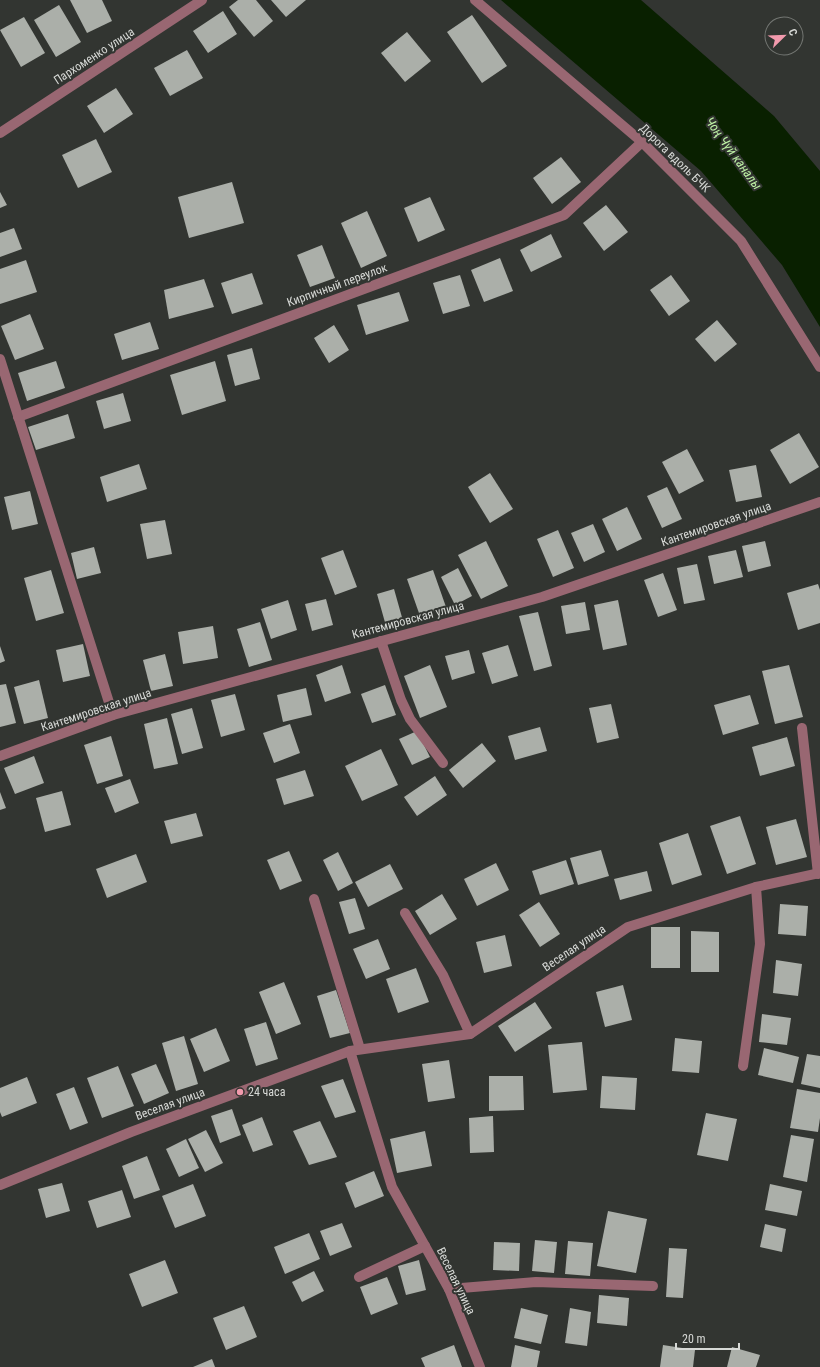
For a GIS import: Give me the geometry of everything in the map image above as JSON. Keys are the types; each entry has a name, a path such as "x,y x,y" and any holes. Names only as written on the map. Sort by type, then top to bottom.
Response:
{"street":[{"name":"Пархоменко улица","path":"0,133 202,0"},
{"name":"Дорога вдоль БЧК","path":"475,0 642,142 741,241 820,367"},
{"name":"Кирпичный переулок","path":"18,417 564,215 642,142"},
{"path":"0,359 113,715"},
{"name":"Кантемировская улица","path":"0,756 113,715 542,597 820,502"},
{"path":"382,641 401,700 410,719 443,763"},
{"path":"802,728 819,874"},
{"name":"Веселая улица","path":"0,1185 131,1132 355,1050 470,1034 628,927 756,887 819,874"},
{"path":"743,1066 760,944 756,887"},
{"path":"314,899 355,1050"},
{"path":"405,913 443,975 470,1034"},
{"name":"Веселая улица","path":"355,1050 392,1187 448,1289 480,1367"},
{"path":"359,1277 424,1246"},
{"path":"448,1289 536,1282 653,1286"}],"water":[{"name":"Чоң Чүй каналы","path":"501,0 641,0 774,116 820,171 820,327 782,265 701,171"}],"building":[{"path":"70,0 102,0 112,21 87,33"},
{"path":"238,0 256,0 273,21 254,37 229,7"},
{"path":"271,0 306,0 286,17"},
{"path":"59,5 81,42 56,57 34,20"},
{"path":"223,11 237,34 208,53 193,31"},
{"path":"472,15 507,66 482,83 447,32"},
{"path":"24,17 45,53 21,67 0,30"},
{"path":"407,32 431,61 405,82 381,53"},
{"path":"187,50 203,78 170,96 154,68"},
{"path":"116,88 133,114 104,133 87,106"},
{"path":"96,139 112,172 78,188 62,155"},
{"path":"561,157 581,182 552,204 533,178"},
{"path":"232,182 244,223 189,238 178,197"},
{"path":"0,192 7,205 0,208"},
{"path":"430,197 445,230 418,242 404,208"},
{"path":"606,205 628,232 604,251 583,223"},
{"path":"367,211 387,256 361,268 341,223"},
{"path":"14,228 22,249 0,257 0,233"},
{"path":"551,234 562,257 531,272 520,250"},
{"path":"322,245 335,278 310,287 297,255"},
{"path":"500,258 513,291 484,302 471,270"},
{"path":"26,260 37,292 0,304 0,269"},
{"path":"252,273 263,304 232,314 221,283"},
{"path":"460,275 470,306 443,314 433,283"},
{"path":"671,275 690,301 669,316 650,290"},
{"path":"204,279 214,307 169,319 164,290"},
{"path":"399,292 409,321 366,335 357,305"},
{"path":"30,314 44,349 15,360 1,326"},
{"path":"717,320 737,344 715,362 695,339"},
{"path":"150,322 159,349 122,360 114,334"},
{"path":"334,325 349,350 329,363 314,338"},
{"path":"252,348 260,379 235,386 227,355"},
{"path":"56,361 65,388 27,401 18,373"},
{"path":"215,361 226,401 182,415 170,375"},
{"path":"123,393 131,421 104,429 96,401"},
{"path":"68,414 75,438 36,450 28,427"},
{"path":"799,433 819,467 790,484 770,450"},
{"path":"687,449 704,481 679,494 662,462"},
{"path":"139,464 147,489 107,502 100,477"},
{"path":"756,465 762,497 736,502 729,470"},
{"path":"490,473 513,509 490,523 468,487"},
{"path":"667,487 682,519 662,528 647,496"},
{"path":"30,491 38,524 12,530 4,497"},
{"path":"627,507 642,539 617,551 602,519"},
{"path":"165,520 172,554 147,559 140,524"},
{"path":"593,524 605,552 584,562 571,533"},
{"path":"558,530 574,568 553,577 537,539"},
{"path":"486,541 508,586 481,599 458,555"},
{"path":"765,541 771,566 748,572 742,546"},
{"path":"94,547 101,573 77,579 71,553"},
{"path":"343,550 357,587 335,595 321,558"},
{"path":"736,550 743,577 714,584 708,556"},
{"path":"697,564 705,600 684,604 677,568"},
{"path":"458,568 472,596 455,605 441,577"},
{"path":"51,570 64,613 36,621 24,578"},
{"path":"433,570 446,607 420,616 407,579"},
{"path":"663,573 677,610 658,617 644,580"},
{"path":"818,584 820,590 820,623 798,630 787,593"},
{"path":"394,589 403,621 386,626 377,594"},
{"path":"326,599 333,625 312,631 305,604"},
{"path":"288,600 297,630 271,639 261,609"},
{"path":"618,600 627,645 603,650 594,605"},
{"path":"585,602 590,630 566,634 561,606"},
{"path":"538,612 552,666 534,671 519,616"},
{"path":"260,622 272,660 249,667 237,629"},
{"path":"213,626 218,658 183,664 178,632"},
{"path":"83,644 90,676 63,682 56,650"},
{"path":"508,645 518,676 492,684 482,653"},
{"path":"0,646 5,661 0,663"},
{"path":"469,650 475,673 452,680 445,656"},
{"path":"165,654 173,686 151,691 143,660"},
{"path":"342,665 351,693 325,702 316,675"},
{"path":"430,665 447,707 420,718 404,676"},
{"path":"789,665 803,717 775,724 762,671"},
{"path":"39,680 48,718 24,724 14,687"},
{"path":"6,684 16,723 0,727 0,685"},
{"path":"385,685 396,715 372,723 361,694"},
{"path":"306,688 312,715 283,722 277,695"},
{"path":"235,694 245,730 221,737 211,700"},
{"path":"750,695 759,724 723,735 714,705"},
{"path":"611,704 619,738 597,743 589,708"},
{"path":"192,708 203,748 182,754 171,714"},
{"path":"167,718 178,764 154,769 144,724"},
{"path":"290,724 300,753 274,763 263,733"},
{"path":"540,727 547,751 515,760 508,736"},
{"path":"417,731 430,757 412,765 399,739"},
{"path":"111,736 123,776 97,784 84,745"},
{"path":"787,737 795,766 760,776 752,747"},
{"path":"482,743 496,761 463,788 449,770"},
{"path":"381,749 398,785 362,801 345,766"},
{"path":"34,756 44,783 15,794 4,768"},
{"path":"305,770 314,796 284,805 276,779"},
{"path":"435,776 447,795 417,816 404,797"},
{"path":"130,779 139,803 115,813 105,788"},
{"path":"62,791 71,825 45,832 36,798"},
{"path":"0,792 6,808 0,810"},
{"path":"196,813 203,836 171,844 164,821"},
{"path":"740,816 756,864 727,874 710,826"},
{"path":"796,819 807,857 776,865 766,827"},
{"path":"688,833 702,875 672,885 659,843"},
{"path":"601,850 609,876 578,885 570,858"},
{"path":"289,851 302,881 280,890 267,860"},
{"path":"338,852 353,883 338,891 323,860"},
{"path":"136,854 147,882 107,898 96,869"},
{"path":"566,860 574,884 540,895 532,871"},
{"path":"496,863 509,890 477,906 464,879"},
{"path":"390,864 403,889 368,907 355,882"},
{"path":"647,871 652,891 620,900 614,879"},
{"path":"442,894 457,919 430,935 415,911"},
{"path":"355,898 365,929 349,934 339,902"},
{"path":"539,902 560,934 540,947 519,915"},
{"path":"780,904 808,906 806,936 778,934"},
{"path":"651,927 680,927 680,968 651,968"},
{"path":"691,931 719,932 719,972 691,972"},
{"path":"505,935 512,966 484,973 476,942"},
{"path":"378,939 390,969 366,979 353,949"},
{"path":"776,960 802,964 798,996 773,993"},
{"path":"416,968 429,1002 398,1013 386,979"},
{"path":"284,982 301,1024 276,1034 259,992"},
{"path":"623,985 632,1020 605,1027 596,992"},
{"path":"336,990 350,1033 330,1038 317,996"},
{"path":"535,1002 552,1028 515,1052 498,1026"},
{"path":"762,1014 791,1018 787,1045 759,1042"},
{"path":"266,1022 278,1059 256,1066 244,1029"},
{"path":"216,1028 230,1061 204,1072 190,1039"},
{"path":"184,1036 198,1084 176,1091 162,1043"},
{"path":"675,1038 702,1041 699,1073 672,1071"},
{"path":"582,1042 587,1090 553,1093 548,1045"},
{"path":"764,1048 799,1057 793,1083 758,1075"},
{"path":"807,1054 820,1056 820,1088 801,1084"},
{"path":"449,1060 455,1098 428,1102 422,1064"},
{"path":"156,1064 169,1093 144,1104 131,1074"},
{"path":"118,1066 134,1106 102,1118 87,1078"},
{"path":"489,1076 523,1076 524,1110 489,1111"},
{"path":"602,1076 637,1078 635,1110 600,1108"},
{"path":"27,1077 37,1103 2,1117 0,1112 0,1088"},
{"path":"343,1079 356,1112 335,1118 321,1086"},
{"path":"74,1087 88,1123 70,1130 56,1094"},
{"path":"797,1089 820,1093 820,1118 818,1132 790,1128"},
{"path":"232,1109 241,1135 220,1143 211,1116"},
{"path":"706,1113 737,1119 728,1161 697,1155"},
{"path":"493,1116 494,1152 470,1153 469,1118"},
{"path":"262,1117 273,1145 253,1152 242,1125"},
{"path":"320,1121 337,1157 309,1165 293,1131"},
{"path":"206,1130 223,1163 205,1172 188,1139"},
{"path":"425,1131 432,1166 397,1173 390,1139"},
{"path":"791,1135 814,1139 807,1182 783,1177"},
{"path":"186,1139 199,1168 179,1177 166,1149"},
{"path":"147,1156 160,1190 134,1199 122,1166"},
{"path":"374,1171 384,1196 355,1208 345,1183"},
{"path":"62,1183 70,1211 46,1218 38,1189"},
{"path":"193,1184 206,1216 175,1228 162,1196"},
{"path":"770,1184 802,1191 797,1216 765,1210"},
{"path":"122,1190 131,1217 97,1228 88,1201"},
{"path":"608,1211 647,1219 636,1273 597,1266"},
{"path":"342,1223 352,1247 330,1256 320,1231"},
{"path":"765,1224 786,1229 782,1252 760,1247"},
{"path":"309,1233 320,1259 285,1274 274,1247"},
{"path":"535,1240 557,1242 554,1273 532,1271"},
{"path":"568,1241 593,1243 590,1276 565,1274"},
{"path":"494,1242 520,1243 519,1271 493,1270"},
{"path":"669,1248 687,1249 683,1298 666,1297"},
{"path":"165,1260 178,1293 142,1307 129,1274"},
{"path":"419,1260 426,1290 406,1295 398,1266"},
{"path":"314,1271 324,1291 302,1302 292,1282"},
{"path":"387,1277 398,1304 371,1315 360,1287"},
{"path":"599,1295 629,1298 627,1326 597,1323"},
{"path":"244,1306 257,1337 226,1350 213,1318"},
{"path":"521,1308 548,1315 541,1344 514,1338"},
{"path":"570,1308 591,1312 587,1346 565,1343"},
{"path":"454,1345 462,1367 425,1367 421,1358"},
{"path":"515,1345 540,1351 537,1367 511,1367"},
{"path":"663,1345 695,1350 693,1367 660,1367"},
{"path":"732,1347 760,1355 756,1367 727,1367"},
{"path":"212,1359 215,1367 193,1367"}],"place":[{"name":"24 часа","path":"240,1092"}]}
